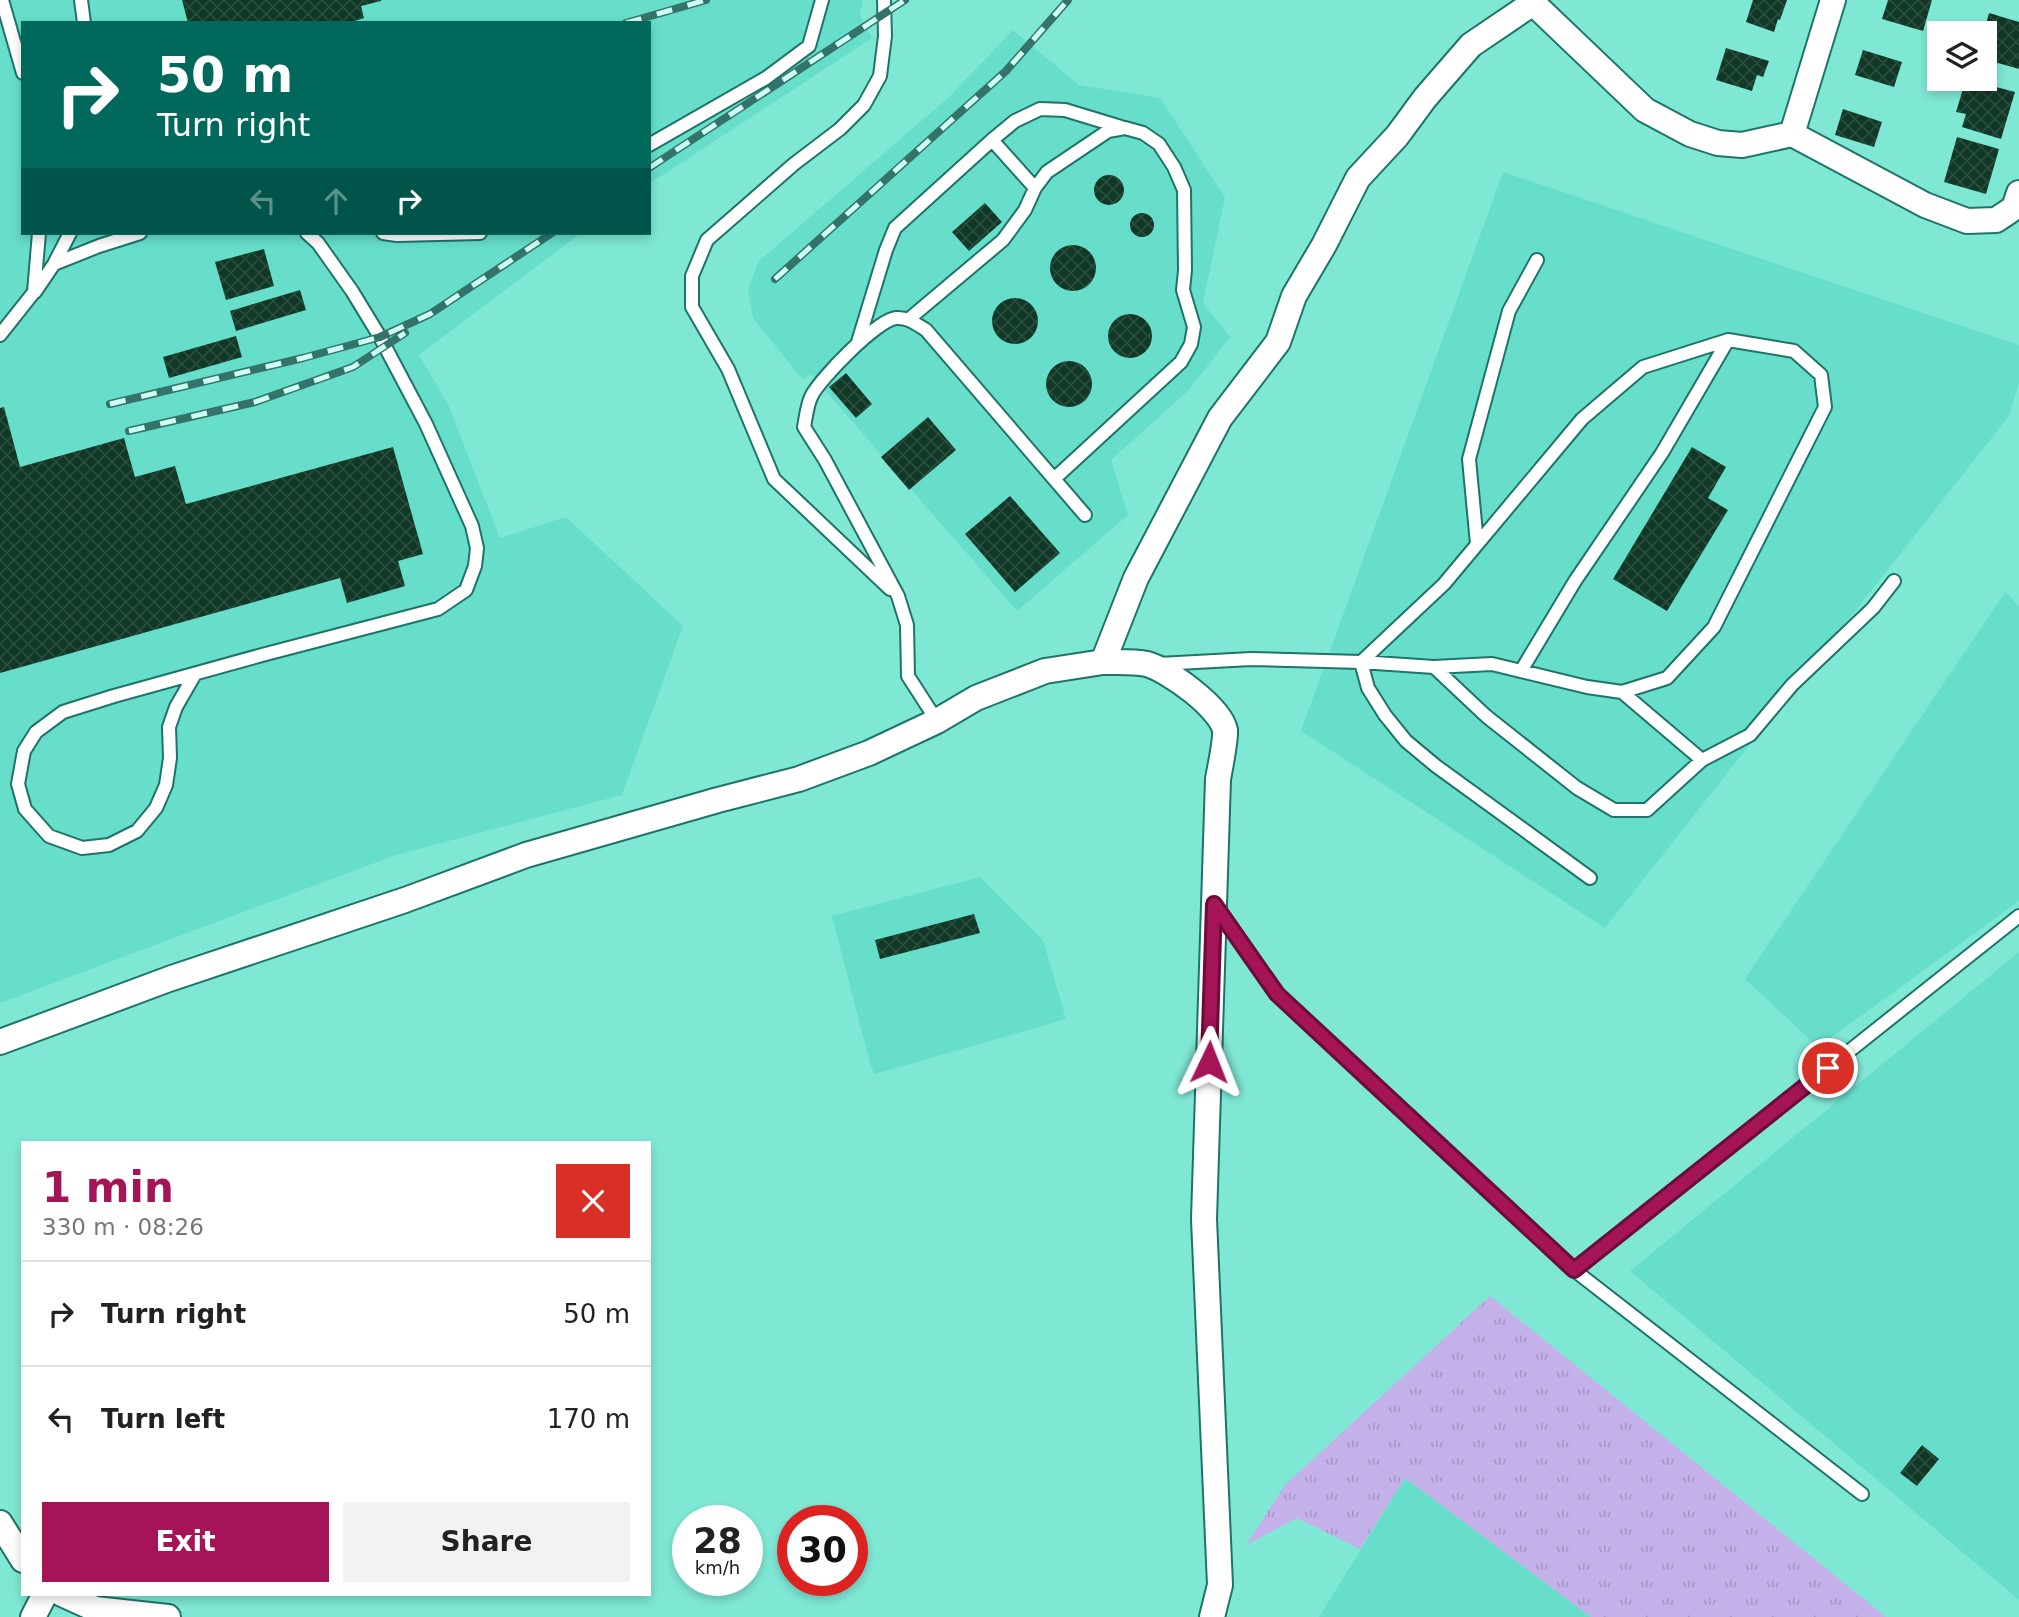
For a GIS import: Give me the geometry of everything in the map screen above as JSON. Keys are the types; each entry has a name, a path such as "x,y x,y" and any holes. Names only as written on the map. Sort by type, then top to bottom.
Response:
{"street":[{"path":"1792,134 1833,0"},
{"path":"1103,662 1136,578 1220,418 1278,342 1294,296 1324,246 1358,178 1397,136 1425,98 1471,45 1533,2 1645,110 1690,134 1718,143 1742,145 1792,134 1926,205 1967,220 1996,220 2014,208 2019,193"},
{"path":"0,1042 169,979 405,900 526,855 799,779 869,753 937,721 976,698 1045,671 1103,662 1130,662 1148,665 1170,675 1191,689 1215,713 1225,730 1218,779 1204,1219 1220,1585 1212,1617"},
{"path":"0,1523 21,1557"},
{"path":"33,1617 45,1596"},
{"path":"66,1596 95,1609 168,1617"}],"lane":[{"path":"2,0 21,66"},
{"path":"82,0 84,21"},
{"path":"651,144 766,78 809,46 822,0"},
{"path":"884,0 885,36 880,76 864,105 706,240 692,276 692,307 727,369 774,480 898,596"},
{"path":"857,345 895,228 1015,121 1040,109 1065,110 1143,133 1159,144 1174,167 1184,190 1183,290 1194,327 1191,344 1181,362 1055,479"},
{"path":"909,319 1003,240 1026,209 1035,188 1047,172 1108,131 1125,128"},
{"path":"992,140 1035,188"},
{"path":"34,292 39,235"},
{"path":"0,335 54,264 69,235"},
{"path":"54,264 134,235"},
{"path":"195,674 176,707 169,727 170,758 166,785 156,808 137,831 109,845 82,848 49,836 25,809 18,784 24,751 36,732 63,712 195,674 438,609 466,590 475,566 477,548 472,526 426,424 380,337 352,291 318,243 309,235"},
{"path":"1477,544 1469,458 1509,311 1538,260"},
{"path":"937,721 908,676 906,625 898,596 825,460 804,427 810,398 819,383 871,331 893,318 909,319 926,330 1085,515"},
{"path":"1521,671 1576,581 1662,453 1728,340"},
{"path":"1148,665 1251,659 1434,667 1492,664 1587,687 1622,692 1667,678 1714,627 1825,407 1821,376 1794,351 1728,340 1643,367 1582,419 1444,584 1361,662"},
{"path":"1434,667 1486,716 1577,788 1614,810 1647,810 1702,760 1750,735 1792,685 1873,608 1894,581"},
{"path":"1361,662 1368,688 1406,741 1436,766 1590,878"},
{"path":"1622,692 1702,760"},
{"path":"1214,904 1277,994 1574,1270 1862,1494"},
{"path":"1574,1270 2019,916"}],"shaded area":[{"path":"0,0 863,0 860,15 872,38 651,183 651,21 21,21 21,235 578,235 419,355 448,404 500,538 566,517 683,626 622,795 396,855 0,1003"},
{"path":"1013,30 1079,85 1160,98 1225,197 1203,303 1230,337 1188,391 1111,460 1128,515 1017,611 811,374 803,380 753,318 748,289 759,261 949,97"},
{"path":"1503,172 2019,345 2019,383 2009,416 1605,928 1301,731"},
{"path":"2005,592 2019,606 2019,901 1818,1047 1745,979"},
{"path":"980,877 1043,940 1066,1019 875,1074 832,916"},
{"path":"2019,952 2019,1600 1630,1271"},
{"path":"1405,1478 1591,1617 1319,1617"}],"green space":[{"path":"1490,1296 1886,1617 1591,1617 1405,1478 1360,1549 1297,1518 1246,1545 1285,1485"}],"building":[{"path":"182,0 381,0 361,6 364,18 355,21 187,21"},
{"path":"1753,0 1787,0 1774,32 1746,22"},
{"path":"1888,0 1932,0 1923,31 1882,19"},
{"path":"1989,13 2019,22 2019,69 1997,63 1997,21 1987,21"},
{"path":"1726,48 1769,61 1763,77 1757,75 1752,91 1716,80"},
{"path":"1863,50 1902,62 1894,87 1855,75"},
{"path":"1997,87 2015,92 2001,139 1962,127 1966,114 1956,112 1962,91 1997,91"},
{"path":"1843,109 1882,122 1874,147 1835,135"},
{"path":"1957,137 1999,149 1986,194 1944,182"},
{"path":"1109,175 1120,179 1124,190 1120,201 1109,205 1098,201 1094,190 1098,179"},
{"path":"985,203 1002,222 969,251 952,232"},
{"path":"1142,213 1151,216 1154,225 1151,234 1142,237 1133,234 1130,225 1133,216"},
{"path":"1073,245 1090,251 1096,268 1090,285 1073,291 1056,285 1050,268 1056,251"},
{"path":"264,249 274,286 226,300 215,262"},
{"path":"300,290 306,310 236,331 230,311"},
{"path":"1015,298 1032,304 1038,321 1032,338 1015,344 998,338 992,321 998,304"},
{"path":"1130,314 1146,320 1152,336 1146,352 1130,358 1114,352 1108,336 1114,320"},
{"path":"236,336 242,357 169,378 163,357"},
{"path":"1069,361 1086,367 1092,384 1086,401 1069,407 1052,401 1046,384 1052,367"},
{"path":"846,373 872,404 856,418 829,387"},
{"path":"4,407 20,467 124,438 135,477 175,466 186,504 393,447 423,554 398,561 405,586 347,603 340,578 0,673 0,408"},
{"path":"928,417 956,450 909,490 881,457"},
{"path":"1692,447 1726,467 1708,498 1728,510 1667,611 1613,579"},
{"path":"1010,496 1060,553 1015,592 965,534"},
{"path":"974,914 980,933 880,959 875,940"},
{"path":"1922,1445 1939,1459 1917,1486 1900,1473"}],"railway":[{"path":"633,21 706,0"},
{"path":"651,167 905,0"},
{"path":"775,279 1006,71 1068,0"},
{"path":"110,404 380,337 430,314 549,235"},
{"path":"129,431 255,402 353,367 405,333"}],"route":[{"path":"1209,1062 1214,904 1277,994 1574,1270 1828,1068"}]}
